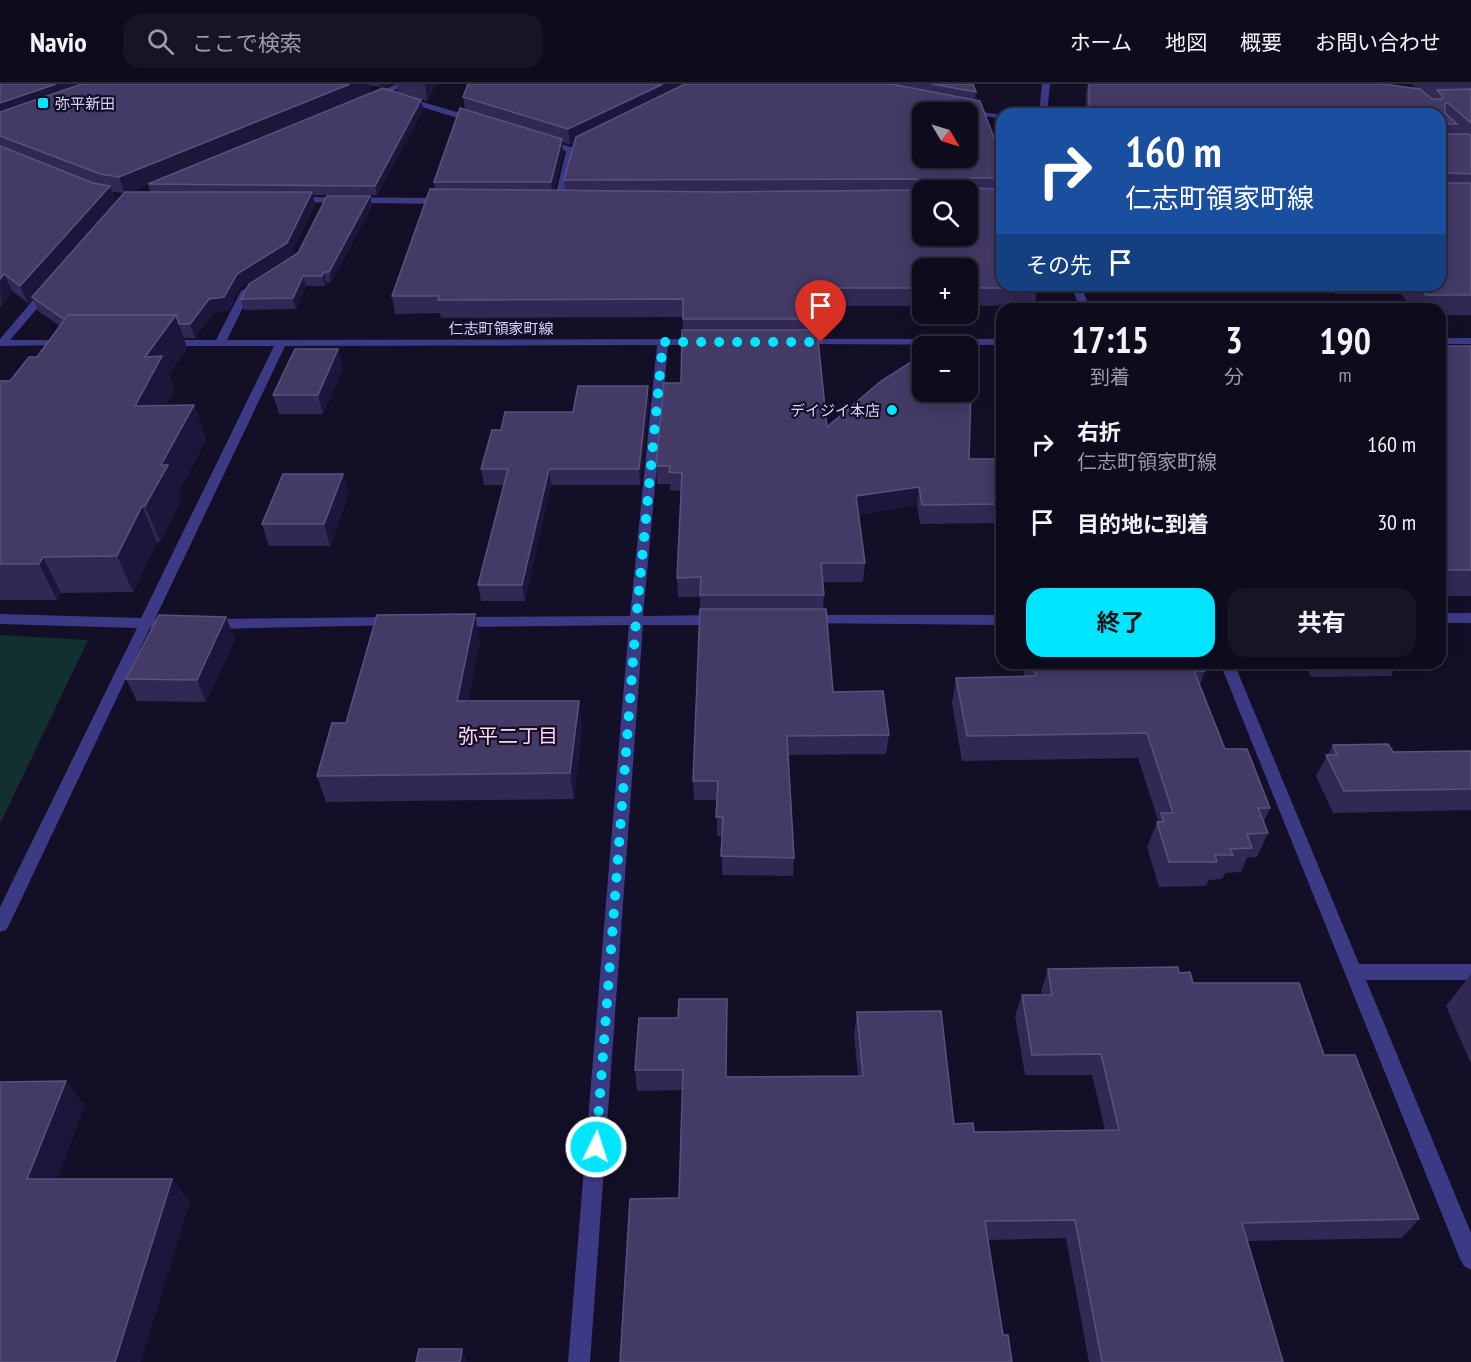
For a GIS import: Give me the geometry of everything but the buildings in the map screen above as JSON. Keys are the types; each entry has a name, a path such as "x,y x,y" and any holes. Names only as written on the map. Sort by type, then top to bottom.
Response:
{"street":[{"path":"363,101 404,84"},
{"path":"1044,108 1046,84"},
{"path":"368,87 483,123"},
{"path":"978,113 996,116"},
{"path":"538,140 571,150 592,140"},
{"path":"558,202 571,150"},
{"path":"290,200 453,201"},
{"path":"320,210 325,200"},
{"path":"547,202 570,202"},
{"path":"220,343 246,291 266,279"},
{"path":"1,343 56,280"},
{"path":"1446,341 1471,341"},
{"path":"579,1362 636,621 663,342"},
{"name":"仁志町領家町線","path":"151,343 710,342"},
{"path":"791,342 996,342"},
{"path":"1,343 82,343"},
{"path":"0,925 280,343"},
{"path":"1446,618 1471,618"},
{"path":"0,619 145,624 408,622"},
{"path":"444,622 730,620"},
{"path":"789,620 996,620"},
{"path":"1229,669 1471,1259"},
{"path":"1354,972 1471,972"}],"green space":[{"path":"0,635 88,640 0,824"}],"place":[{"name":"弥平新田","path":"43,103"},
{"name":"デイジイ本店","path":"892,410"}],"district":[{"name":"弥平二丁目","path":"508,736"}],"route":[{"path":"596,1147 636,621 663,342 821,342"}]}
